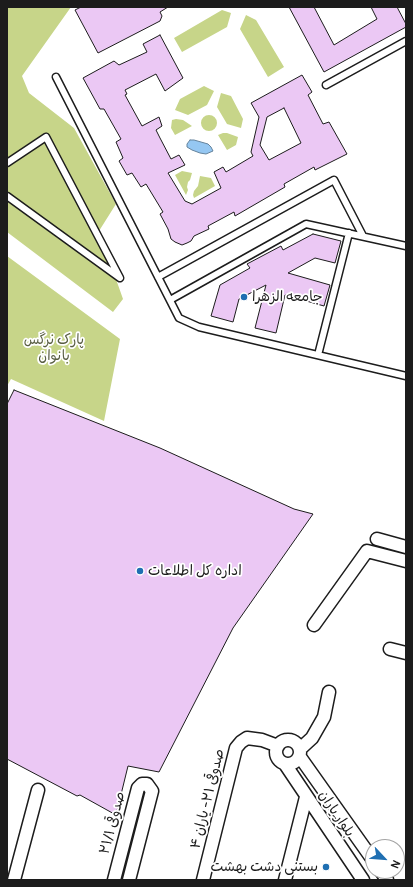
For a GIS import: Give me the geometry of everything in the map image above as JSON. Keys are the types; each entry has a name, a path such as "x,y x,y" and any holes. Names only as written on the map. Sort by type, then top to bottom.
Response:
{"street":[{"path":"377,539 406,547"},
{"path":"314,625 366,551 406,561"},
{"path":"390,649 406,653"},
{"path":"300,753 296,743 290,740 283,741 276,749 276,757 281,763 294,764 324,718 329,692"},
{"name":"صدوقی ۲۱- یاران ۴","path":"203,880 236,748 247,738 262,740 278,746"},
{"name":"بلوار یاران","path":"300,753 365,848"},
{"name":"بلوار یاران","path":"285,764 363,880"},
{"name":"صدوقی ۲۱/۱","path":"114,880 138,788 142,784 147,784 152,792 129,880"},
{"path":"14,880 38,790"},
{"path":"285,880 306,797"}],"lane":[{"path":"326,85 406,41"},
{"path":"56,77 179,318 199,327 406,376"},
{"path":"7,163 46,136 120,278 7,196"},
{"path":"158,277 334,180 363,236"},
{"path":"170,300 306,224 406,246"},
{"path":"318,356 348,233"}],"green space":[{"path":"7,7 71,7 22,76 29,93 74,128 116,204 99,231 123,299 113,312 7,232"},
{"path":"222,10 231,13 227,27 182,52 174,38"},
{"path":"246,15 256,20 284,67 268,77 240,29"},
{"path":"204,86 214,91 207,105 188,115 175,110 180,99"},
{"path":"221,93 231,96 243,119 241,128 227,124 217,107"},
{"path":"206,115 212,115 217,120 215,129 212,131 206,131 201,126 201,120"},
{"path":"172,120 183,120 192,126 175,135 171,128"},
{"path":"223,133 238,137 236,145 227,150 218,135"},
{"path":"182,171 192,173 188,182 188,190 186,195 175,175"},
{"path":"200,176 211,178 215,186 194,198 194,191 198,186"},
{"name":"پارک نرگس بانوان","path":"7,256 120,339 104,421 11,379 7,386"}],"water":[{"path":"190,140 208,144 213,151 206,154 192,150 187,147"}],"building":[{"path":"81,7 168,7 160,12 162,16 160,21 98,53 75,10"},
{"path":"289,7 314,7 334,45 377,19 371,7 397,7 406,24 406,27 324,72"},
{"path":"160,35 183,78 165,91 156,74 125,90 127,94 125,95 142,126 159,117 162,126 156,130 171,159 179,155 185,165 168,173 185,201 192,204 221,188 214,172 223,167 226,172 253,156 251,152 259,117 251,103 302,75 312,92 308,95 323,124 329,122 347,154 315,170 314,167 284,184 285,187 235,216 234,212 208,226 209,229 194,236 191,241 182,245 175,242 171,239 168,229 160,214 163,212 146,184 141,187 132,173 127,175 119,161 123,158 116,142 121,139 104,109 100,109 83,78 114,61 119,65 147,52 143,44","holes":["284,108 301,143 269,160 260,145 267,117"]},
{"path":"313,234 341,241 335,263 315,258 288,273 330,285 324,306 285,295 276,333 255,328 266,285 239,299 233,322 211,316 220,285 250,268 247,264 281,246 283,250"},
{"name":"اداره کل اطلاعات","path":"14,390 160,448 294,509 313,514 233,628 159,772 128,766 116,815 80,795 77,796 7,759 7,404"}],"place":[{"name":"جامعه الزهرا","path":"244,297"},
{"name":"اداره کل اطلاعات","path":"140,571"},
{"name":"بستنی دشت بهشت","path":"326,867"}]}
